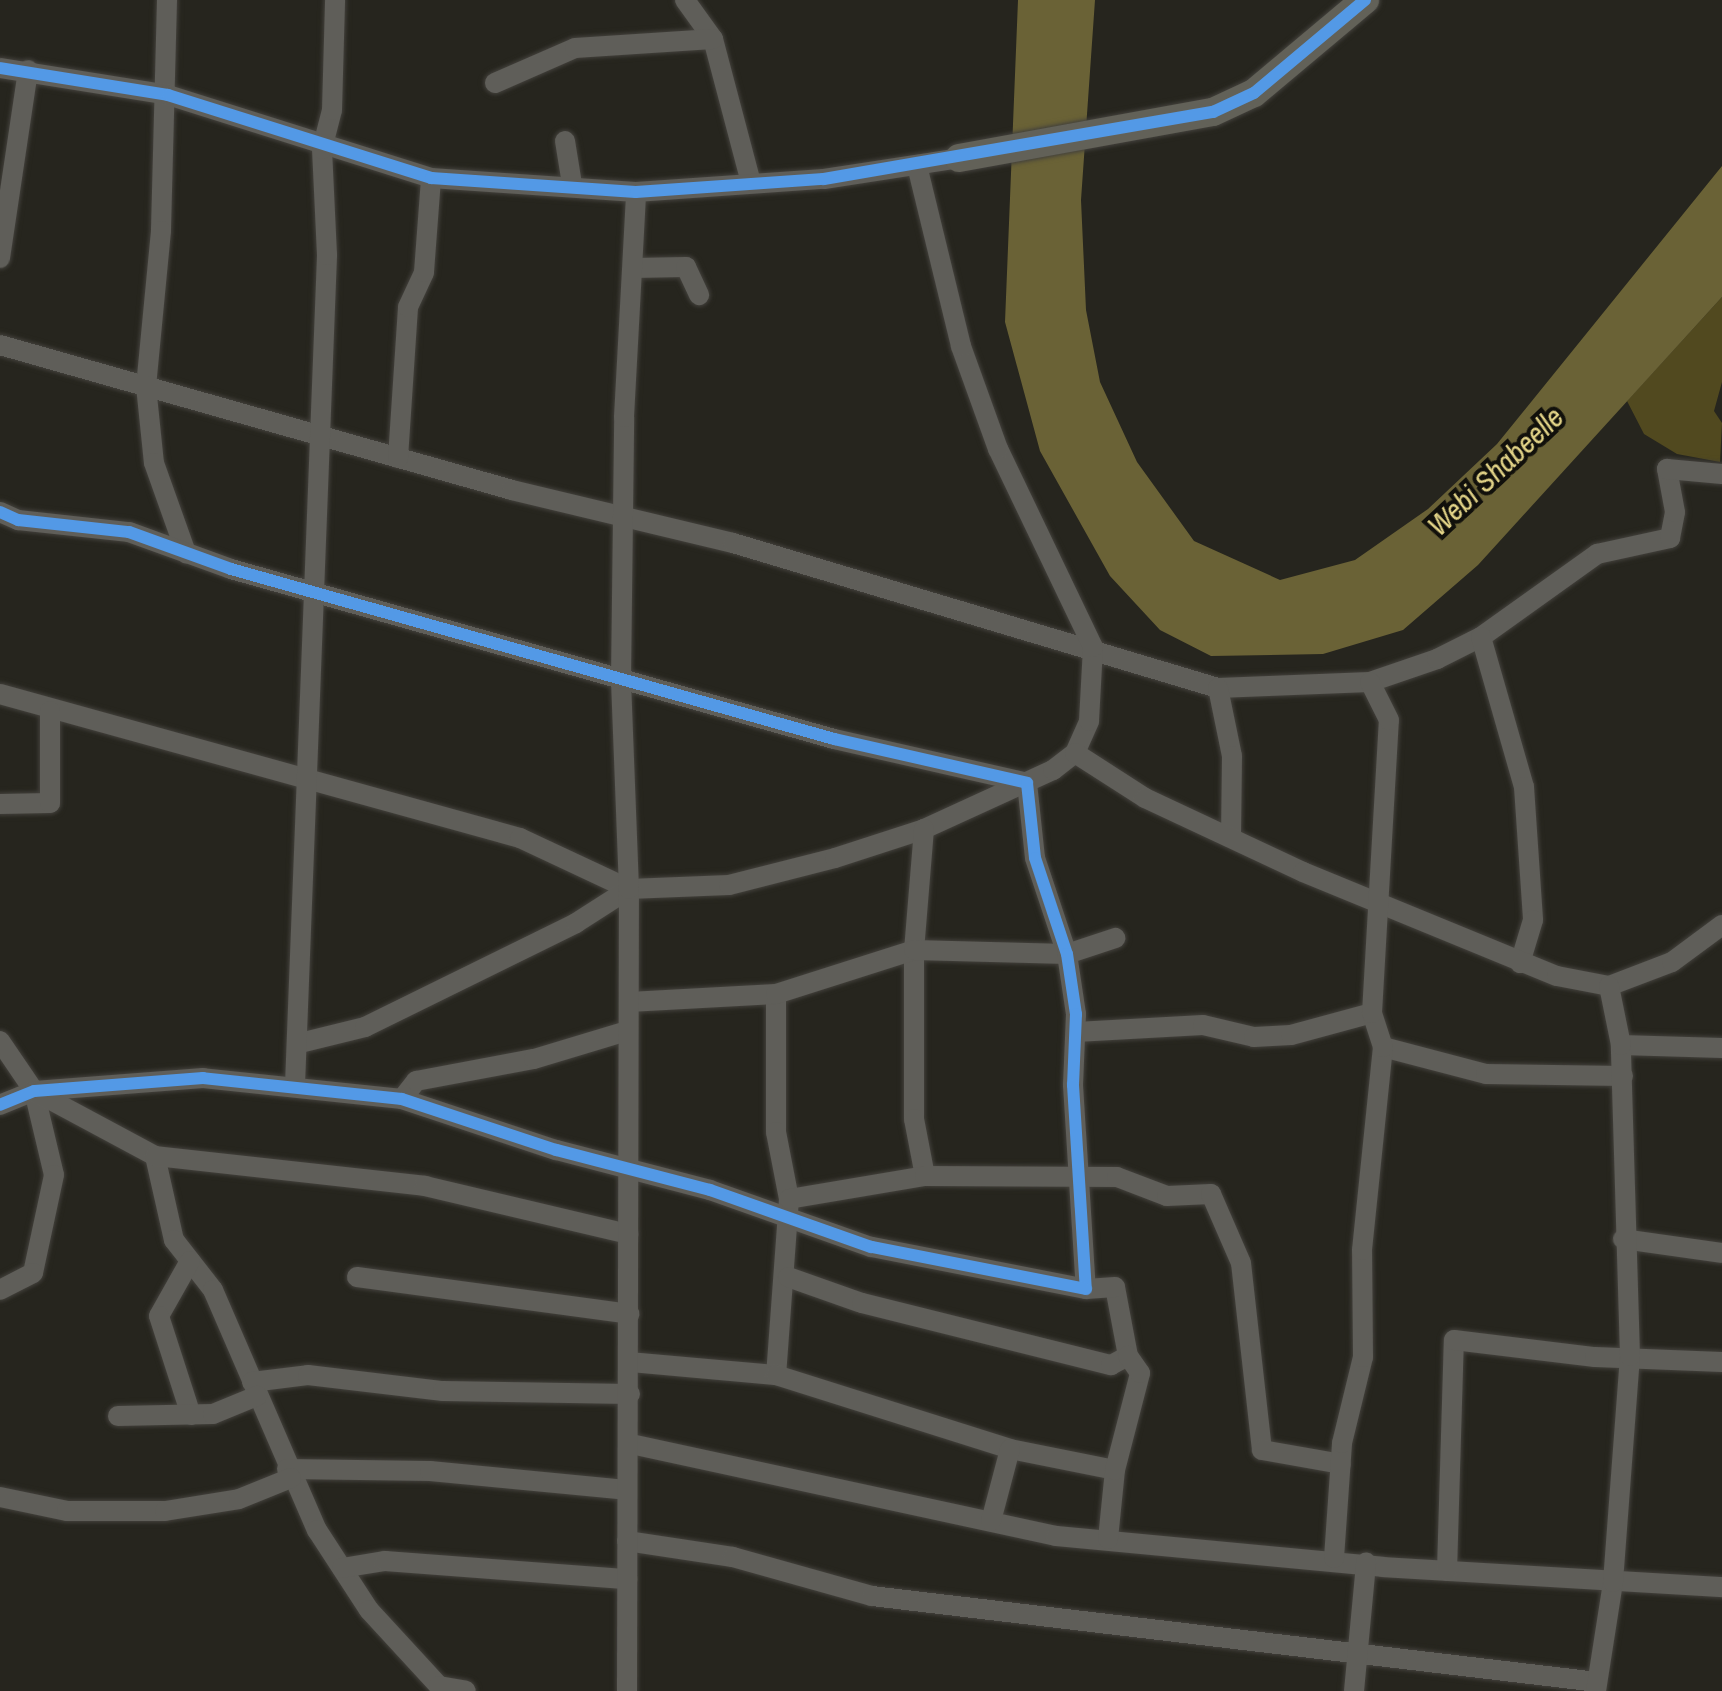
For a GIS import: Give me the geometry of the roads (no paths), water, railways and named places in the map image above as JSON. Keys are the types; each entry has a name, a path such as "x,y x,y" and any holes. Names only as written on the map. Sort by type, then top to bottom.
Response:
{"street":[{"path":"167,0 168,95 146,386 154,464 186,553"},
{"path":"295,1085 300,1043 298,952 309,776 327,254 322,149 332,110 335,0"},
{"path":"685,0 713,39 751,182"},
{"path":"0,68 168,95 322,149 431,178 572,184 636,192 916,165 1121,132 1213,112 1254,93 1354,4"},
{"path":"495,83 574,48 713,39"},
{"path":"0,258 28,70"},
{"path":"565,142 572,184"},
{"path":"0,694 50,711 309,776 520,838 629,889 729,884 924,829 1027,783 1075,753 1088,721 1093,648 998,449 961,346 916,165"},
{"path":"398,458 408,307 424,272 431,178"},
{"path":"627,1691 626,1490 632,1444 629,889 622,679 623,514 636,192"},
{"path":"634,268 686,266 700,295"},
{"path":"0,345 398,458 623,514 1093,648 1218,688 1370,682 1481,637 1597,554 1670,538 1675,512 1667,469 1722,474"},
{"path":"0,512 18,520 129,532 314,594 834,739 1027,783"},
{"path":"1481,637 1524,787 1534,920 1520,963"},
{"path":"1334,1558 1341,1464 1363,1357 1362,1250 1383,1047 1372,1013 1388,720 1370,682"},
{"path":"1218,688 1232,756 1231,836"},
{"path":"0,804 50,804 50,711"},
{"path":"1075,753 1145,798 1379,906 1520,963 1609,986 1672,962 1722,925"},
{"path":"1027,783 1035,858 1067,954 1076,1032 1086,1289"},
{"path":"924,829 914,950 914,1119 925,1176"},
{"path":"300,1043 366,1027 576,923 629,889"},
{"path":"629,1002 776,994 914,950 1067,954 1115,938"},
{"path":"627,1541 733,1557 872,1596 1596,1686 1613,1582 1630,1356 1624,1239 1623,1076 1609,986"},
{"path":"776,994 776,1132 788,1209 788,1277 776,1375"},
{"path":"1076,1032 1202,1025 1254,1036 1291,1035 1372,1013"},
{"path":"402,1099 416,1081 534,1059 627,1031"},
{"path":"0,1041 34,1090 54,1175 33,1272 0,1290"},
{"path":"1621,1044 1722,1048"},
{"path":"1383,1047 1486,1074 1623,1076"},
{"path":"0,1105 34,1090 203,1078 402,1099 628,1167 788,1209 960,1269 1086,1289 1115,1287 1128,1356 1140,1373 1114,1470 1108,1539"},
{"path":"34,1090 155,1156 425,1186 628,1234"},
{"path":"155,1156 174,1240 213,1290 289,1474 342,1568 370,1610 438,1688 466,1691"},
{"path":"788,1209 925,1176 1117,1177 1167,1196 1212,1194 1241,1263 1262,1450 1341,1464"},
{"path":"1624,1239 1722,1253"},
{"path":"190,1262 160,1316 192,1415"},
{"path":"357,1277 629,1314"},
{"path":"788,1277 862,1303 1111,1365 1128,1356"},
{"path":"1448,1570 1454,1340 1722,1362"},
{"path":"630,1362 776,1375 1010,1449 1114,1470"},
{"path":"118,1416 213,1414 255,1389 308,1375 443,1391 630,1394"},
{"path":"632,1444 1056,1536 1334,1558 1366,1564 1722,1587"},
{"path":"992,1521 1010,1449"},
{"path":"0,1497 68,1511 165,1511 239,1500 289,1474 430,1471 626,1490"},
{"path":"342,1568 385,1562 627,1579"},
{"path":"1354,1691 1366,1564"}],"water":[{"name":"Webi Shabeelle","path":"1018,0 1095,0 1081,200 1086,310 1100,382 1137,462 1194,541 1280,580 1355,560 1428,509 1497,444 1722,166 1722,297 1478,565 1403,630 1323,654 1211,656 1160,630 1110,576 1040,451 1005,322"}]}
